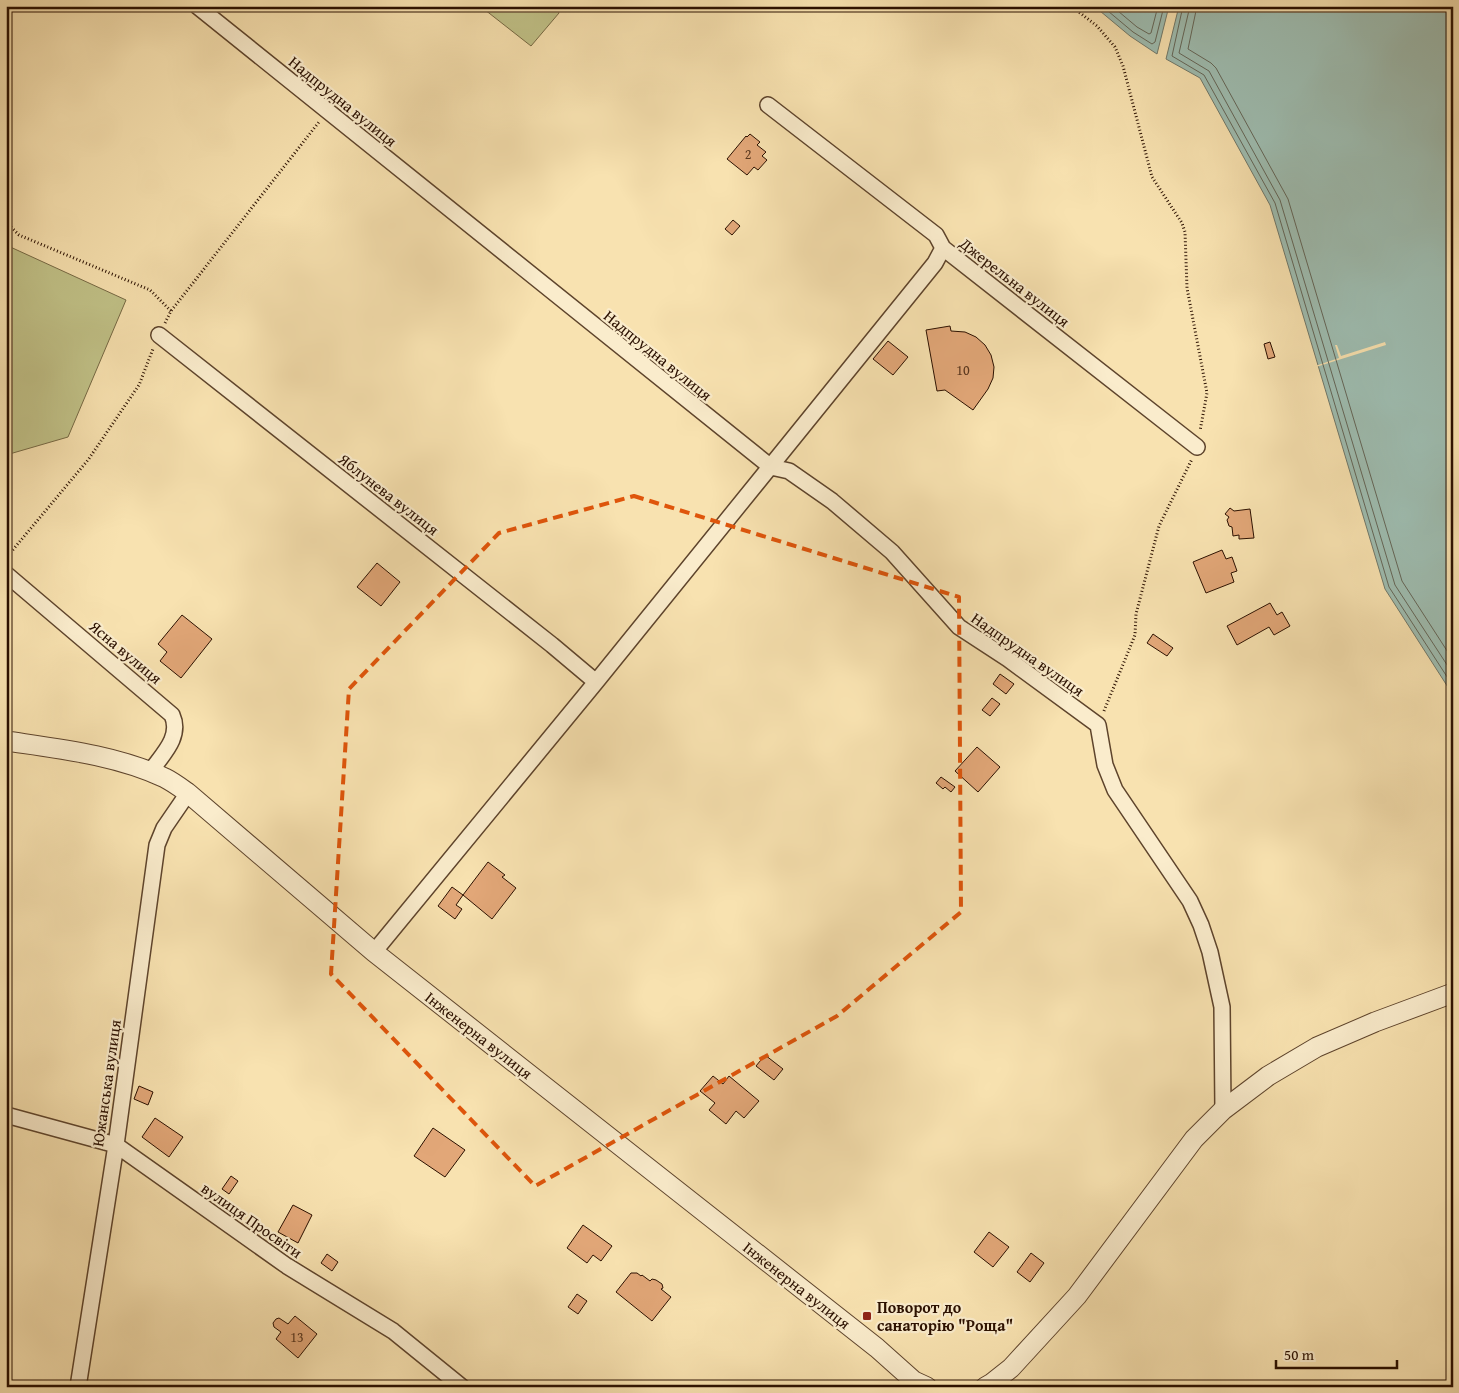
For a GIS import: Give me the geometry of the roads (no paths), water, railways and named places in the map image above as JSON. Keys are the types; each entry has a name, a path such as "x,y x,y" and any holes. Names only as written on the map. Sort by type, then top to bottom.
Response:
{"street":[{"name":"Надпрудна вулиця","path":"197,6 770,467 789,471 832,502 892,552 959,627 1008,659 1098,725 1105,765 1115,790 1190,901 1201,924 1210,952 1222,1007 1223,1110"},
{"name":"Джерельна вулиця","path":"768,105 936,235 943,248 1198,447"},
{"path":"374,952 770,467 935,262 943,248"},
{"name":"Яблунева вулиця","path":"159,335 552,645 596,682"},
{"name":"Ясна вулиця","path":"6,574 172,715 176,726 174,738 150,772"},
{"name":"Інженерна вулиця","path":"6,741 95,755 150,772 188,792 374,952 877,1348 914,1380 927,1387"},
{"name":"Южанська вулиця","path":"78,1387 116,1145 157,845 164,828 188,792"},
{"path":"985,1387 1011,1368 1078,1296 1189,1146 1223,1110 1268,1076 1317,1048 1376,1022 1453,993"},
{"name":"вулиця Просвіти","path":"6,1115 116,1145 287,1266 394,1332 462,1387"}],"water":[{"path":"1094,6 1169,6 1157,54 1130,36"},
{"path":"1179,6 1453,6 1453,695 1385,589 1270,205 1200,78 1166,59"}],"place":[{"name":"Поворот до санаторію \"Роща\"","path":"867,1316"}]}
